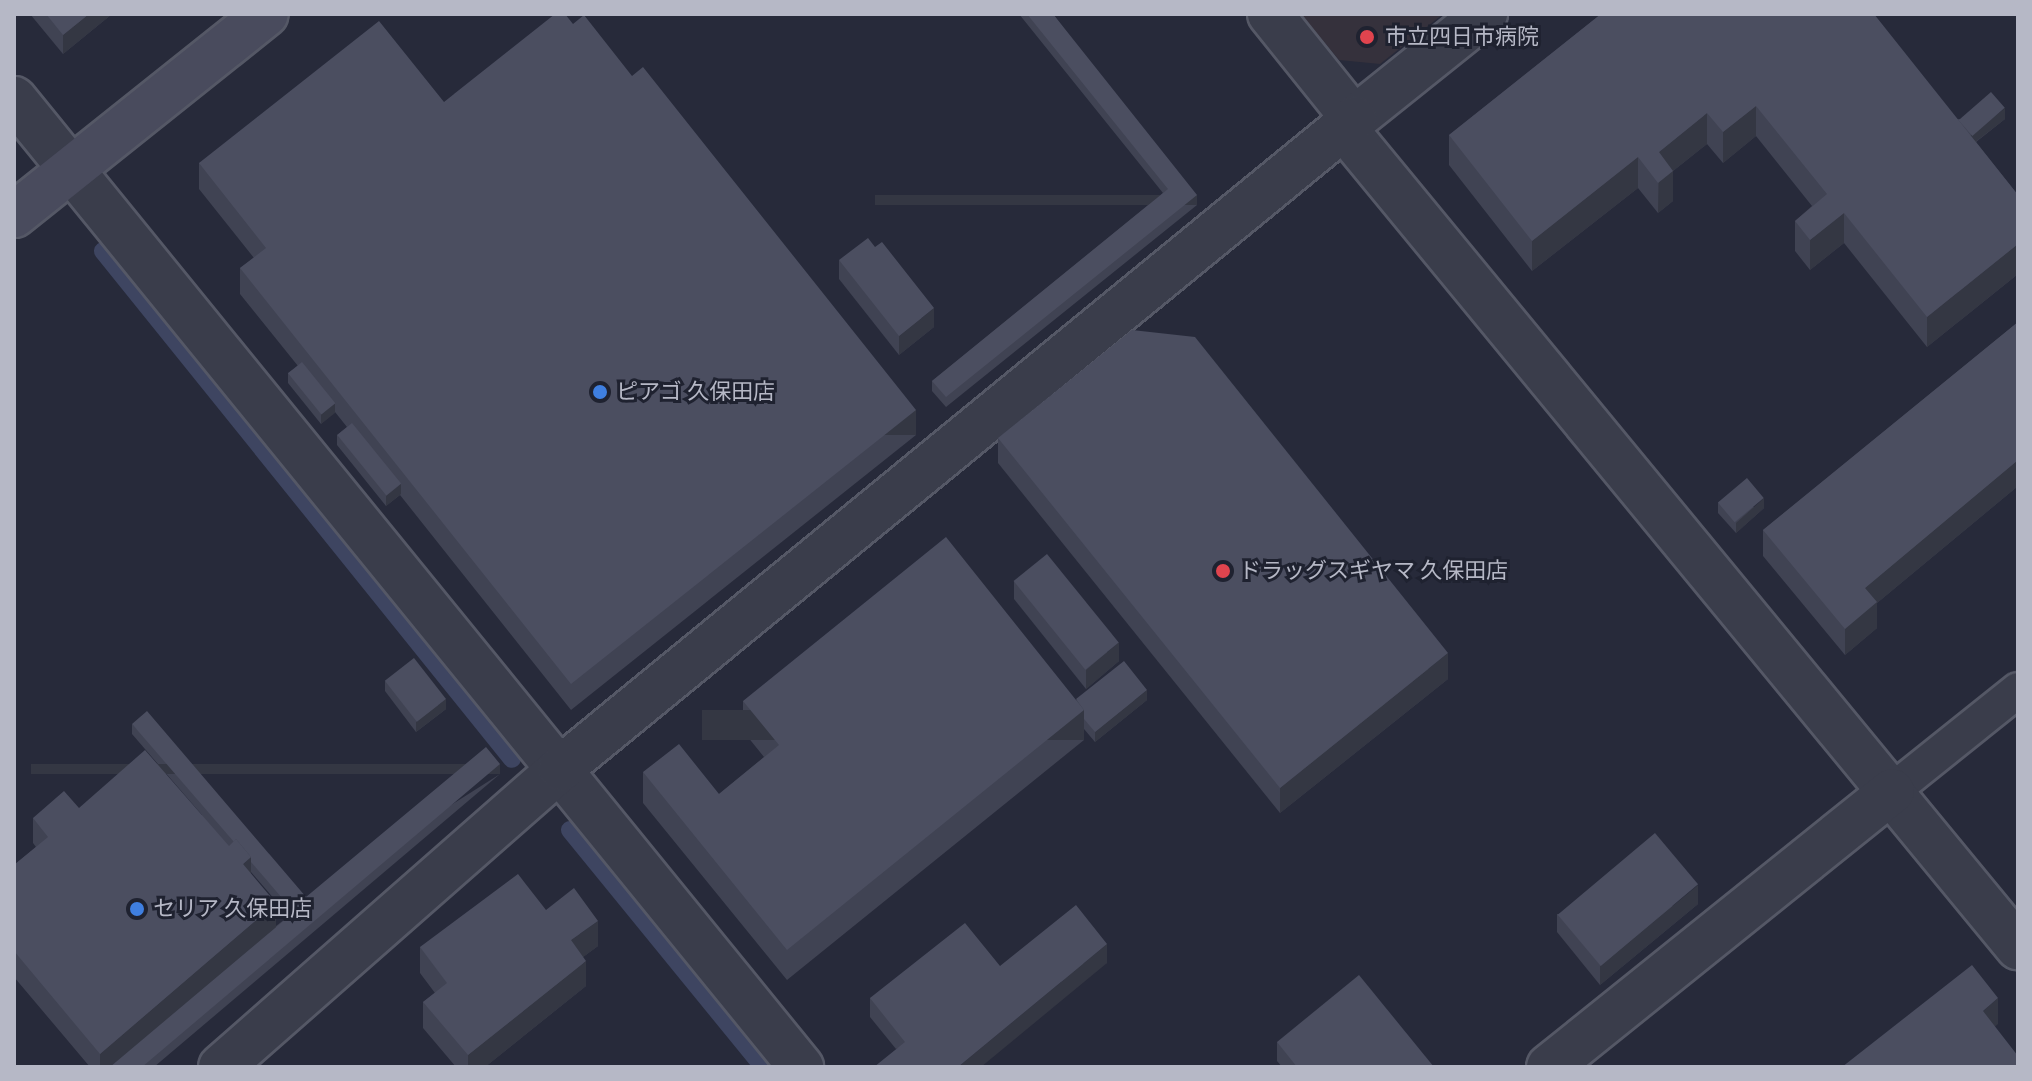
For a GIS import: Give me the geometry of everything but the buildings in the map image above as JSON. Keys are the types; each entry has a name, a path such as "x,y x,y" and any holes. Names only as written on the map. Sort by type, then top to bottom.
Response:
{"street":[{"path":"14,215 266,14"},
{"path":"1270,14 1349,124 1878,782 1892,791 2018,947"},
{"path":"221,1067 561,768 1485,14"},
{"path":"14,99 801,1067"},
{"path":"1549,1067 1892,791"}],"lane":[{"path":"1892,791 2018,690"}],"shaded area":[{"name":"市立四日市病院","path":"1301,14 1443,14 1380,64 1339,60"}],"waterway":[{"path":"103,251 512,759"},
{"path":"570,830 763,1067"}],"place":[{"name":"市立四日市病院","path":"1367,37"},
{"name":"ピアゴ 久保田店","path":"600,392"},
{"name":"ドラッグスギヤマ 久保田店","path":"1223,571"},
{"name":"セリア 久保田店","path":"137,909"}]}
